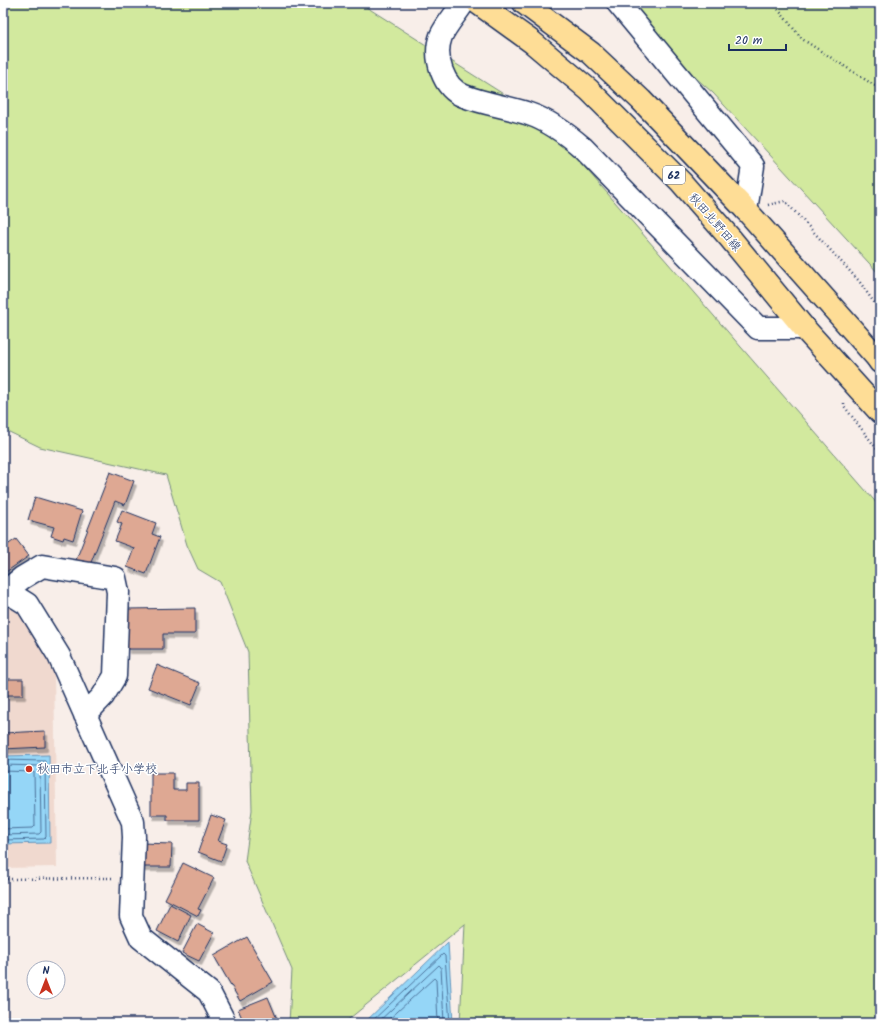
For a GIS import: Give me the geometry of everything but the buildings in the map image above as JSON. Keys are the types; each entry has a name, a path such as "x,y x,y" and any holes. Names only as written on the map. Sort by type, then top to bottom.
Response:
{"main road":[{"name":"秋田北野田線","path":"478,3 532,42 589,90 630,130 681,182 804,328 880,412"},
{"name":"62","path":"524,3 591,53 641,100 746,210 879,360"}],"street":[{"path":"463,3 442,35 438,45 443,76 453,89 464,96 530,114 568,135 583,148 758,328 804,328"},
{"path":"618,3 753,166 746,210"},
{"path":"85,714 103,696 115,676 118,592 115,578 42,566 5,590 27,604 59,656 133,822 134,837 131,916 141,938 209,992 224,1023"}],"path":[{"path":"773,3 802,39 880,89"},
{"path":"746,210 785,201 859,281 880,311"},
{"path":"3,879 133,878"}],"shaded area":[{"name":"秋田市立下北手小学校","path":"3,600 28,615 54,671 57,867 3,868"}],"green space":[{"path":"3,3 360,3 508,97 568,148 880,507 880,1023 460,1023 465,924 344,1023 289,1023 292,970 245,861 252,810 248,652 220,582 198,569 187,545 166,475 40,447 3,429"},
{"path":"611,3 880,3 880,275 713,93"}],"water":[{"path":"49,755 50,843 3,844 3,756"},
{"path":"448,942 453,1023 364,1023"}],"place":[{"name":"秋田市立下北手小学校","path":"29,769"}]}
